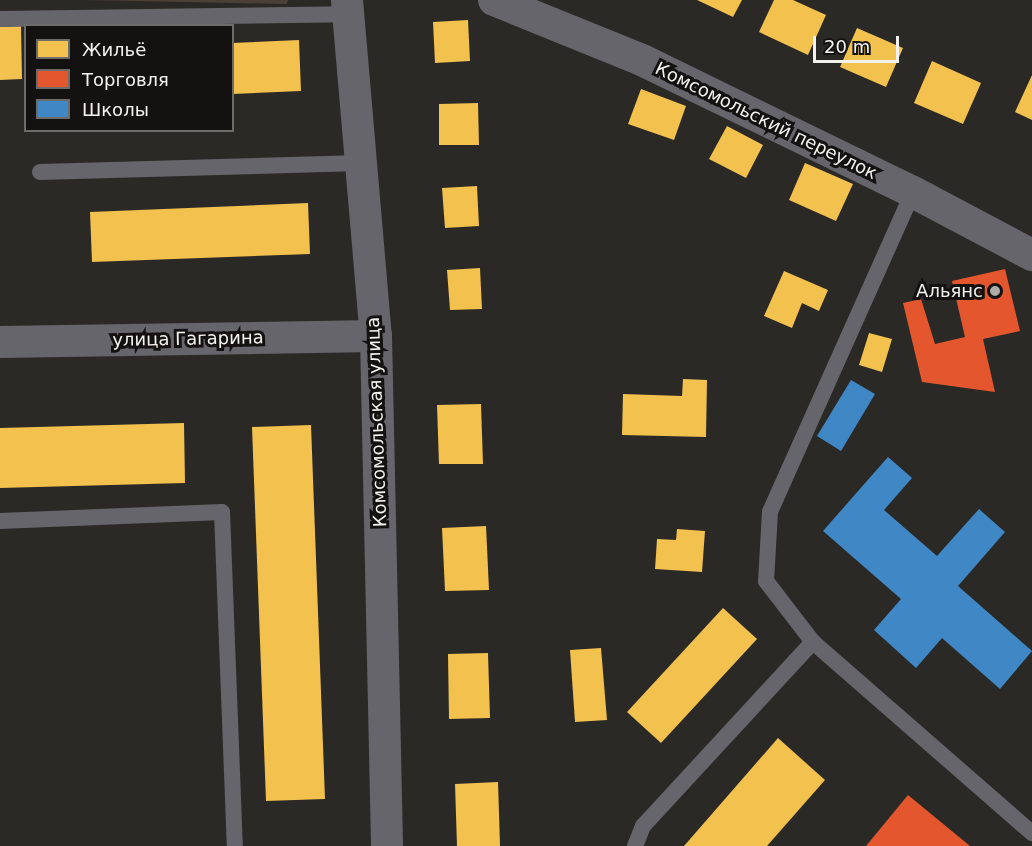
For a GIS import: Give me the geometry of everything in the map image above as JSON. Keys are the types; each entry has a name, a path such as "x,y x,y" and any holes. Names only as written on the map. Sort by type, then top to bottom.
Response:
{"street":[{"name":"Комсомольский переулок","path":"494,0 642,60 913,192 1032,255"},
{"name":"Комсомольская улица","path":"348,7 376,336 387,846"},
{"name":"улица Гагарина","path":"0,342 376,336"}],"lane":[{"path":"0,19 348,7"},
{"path":"40,172 362,163"},
{"path":"913,192 770,512 766,581 813,642 1032,833"},
{"path":"0,521 222,512 235,846"},
{"path":"635,846 644,826 813,642"}],"shaded area":[{"path":"85,0 288,0 287,4"}],"building: Жильё":[{"path":"697,0 742,0 733,17"},
{"path":"774,0 793,0 826,15 808,55 759,32"},
{"path":"468,20 470,61 435,63 433,22"},
{"path":"21,26 22,79 0,80 0,27"},
{"path":"857,28 903,48 886,87 840,67"},
{"path":"299,40 301,91 234,94 234,43"},
{"path":"932,61 981,83 963,124 914,103"},
{"path":"1032,75 1032,120 1015,112"},
{"path":"641,89 686,106 674,140 628,124"},
{"path":"478,103 479,145 439,145 439,104"},
{"path":"727,126 763,145 746,178 709,159"},
{"path":"805,163 853,184 836,221 789,200"},
{"path":"477,186 479,226 445,228 442,188"},
{"path":"308,203 310,254 92,262 90,212"},
{"path":"480,268 482,309 450,310 447,270"},
{"path":"784,271 828,290 819,311 802,303 792,328 764,316"},
{"path":"869,333 892,339 882,372 859,365"},
{"path":"683,379 707,380 706,437 622,435 623,394 682,396"},
{"path":"481,404 483,464 439,464 437,405"},
{"path":"184,423 185,483 0,488 0,428"},
{"path":"311,425 325,799 266,801 252,427"},
{"path":"486,526 489,590 445,591 442,528"},
{"path":"677,529 705,531 702,572 655,569 657,539 676,540"},
{"path":"723,608 757,639 661,743 627,712"},
{"path":"601,648 607,720 575,722 570,650"},
{"path":"488,653 490,718 449,719 448,654"},
{"path":"778,738 825,780 767,846 684,846"},
{"path":"498,782 500,846 457,846 455,784"}],"building: Торговля":[{"path":"1005,269 1020,331 983,339 995,392 922,382 903,303 921,299 935,344 965,337 952,281"},
{"path":"908,795 970,846 866,846"}],"building: Школы":[{"path":"851,380 875,394 841,451 817,436"},
{"path":"888,457 912,478 884,510 937,556 979,509 1005,532 958,586 1032,651 1000,689 942,638 916,668 874,630 901,599 823,531"}],"place":[{"name":"Альянс","path":"995,291"}]}
